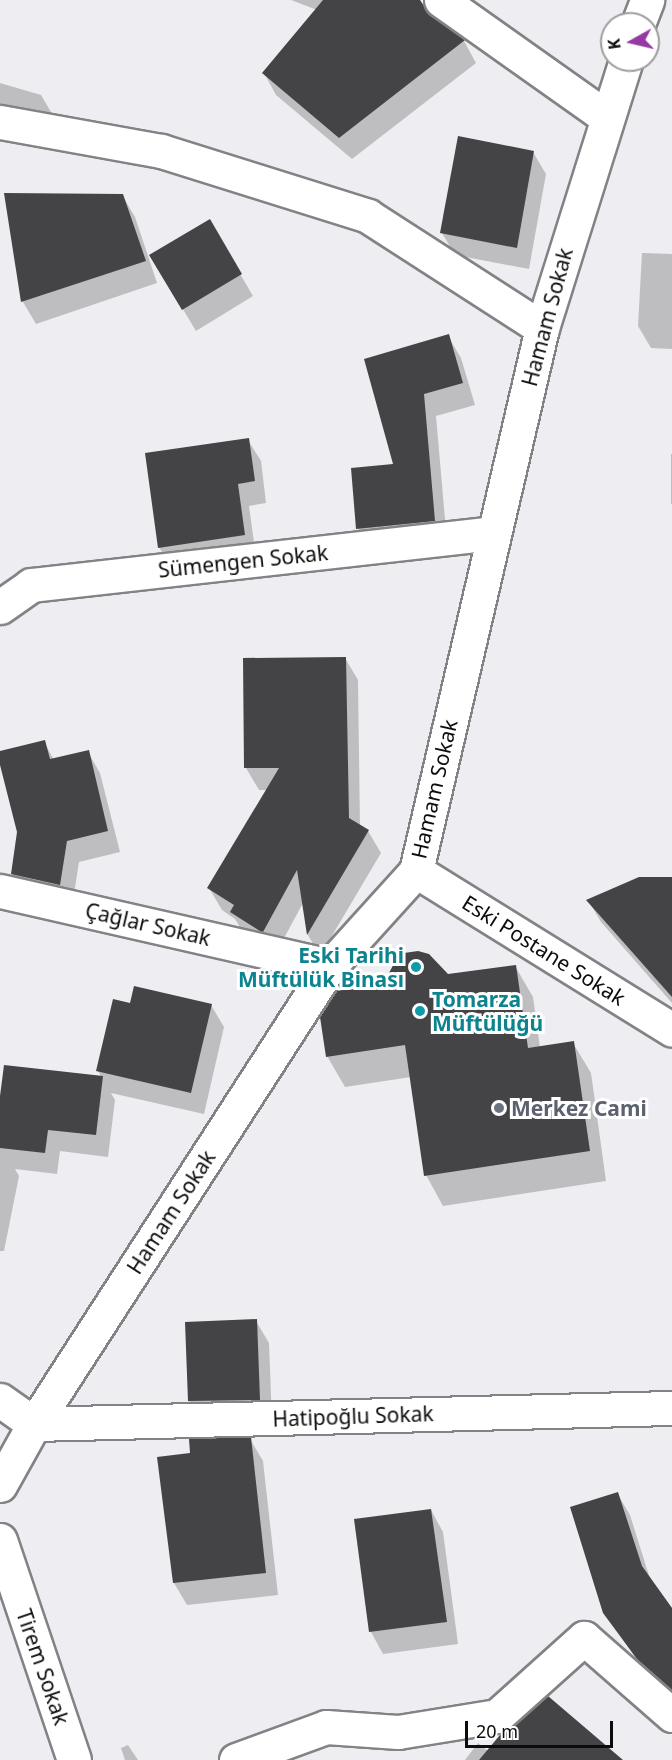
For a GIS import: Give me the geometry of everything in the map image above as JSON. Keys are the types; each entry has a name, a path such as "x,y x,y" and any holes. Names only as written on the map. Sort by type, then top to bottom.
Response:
{"street":[{"path":"441,0 606,117"},
{"name":"Hamam Sokak","path":"0,1485 34,1424 330,966 416,871 492,533 542,328 622,72"},
{"path":"0,122 161,151 368,216 542,328"},
{"name":"Sümengen Sokak","path":"0,607 30,585 492,533"},
{"name":"Eski Postane Sokak","path":"416,871 672,1030"},
{"name":"Çağlar Sokak","path":"0,891 330,966"},
{"path":"0,1400 34,1424"},
{"name":"Hatipoğlu Sokak","path":"34,1424 672,1408"},
{"name":"Tirem Sokak","path":"0,1540 74,1760"},
{"path":"236,1760 326,1727 398,1732 497,1716 584,1638 672,1714"}],"building":[{"path":"323,0 420,0 430,15 465,40 339,138 262,73"},
{"path":"458,136 534,151 517,248 440,233"},
{"path":"4,193 123,194 146,261 21,302"},
{"path":"210,219 242,274 182,310 149,255"},
{"path":"449,334 463,383 424,394 435,521 356,529 351,468 393,464 364,359"},
{"path":"249,438 255,481 238,484 245,535 158,548 145,453"},
{"path":"346,657 349,818 369,830 307,935 297,870 263,932 230,912 234,905 207,888 279,768 244,768 243,658"},
{"path":"45,740 50,759 89,750 108,831 67,841 60,885 11,874 17,832 0,765 0,751"},
{"path":"639,877 672,877 672,997 586,900"},
{"path":"418,951 429,954 448,974 516,965 528,1048 574,1041 590,1151 424,1176 405,1045 326,1057 320,1017 336,991 383,984 397,958 404,953"},
{"path":"134,986 212,1004 191,1093 96,1071 113,999 130,1003"},
{"path":"4,1065 103,1076 96,1135 48,1130 45,1153 0,1148 0,1096"},
{"path":"257,1319 260,1400 188,1401 185,1322"},
{"path":"251,1437 266,1573 173,1583 157,1457 190,1453 189,1439"},
{"path":"618,1492 642,1566 672,1608 672,1690 637,1659 603,1613 570,1507"},
{"path":"431,1509 447,1622 369,1632 354,1519"},
{"path":"548,1696 623,1760 479,1760 500,1735 510,1730"}],"place":[{"name":"Eski Tarihi Müftülük Binası","path":"416,967"},
{"name":"Tomarza Müftülüğü","path":"420,1011"},
{"name":"Merkez Cami","path":"499,1108"}]}
